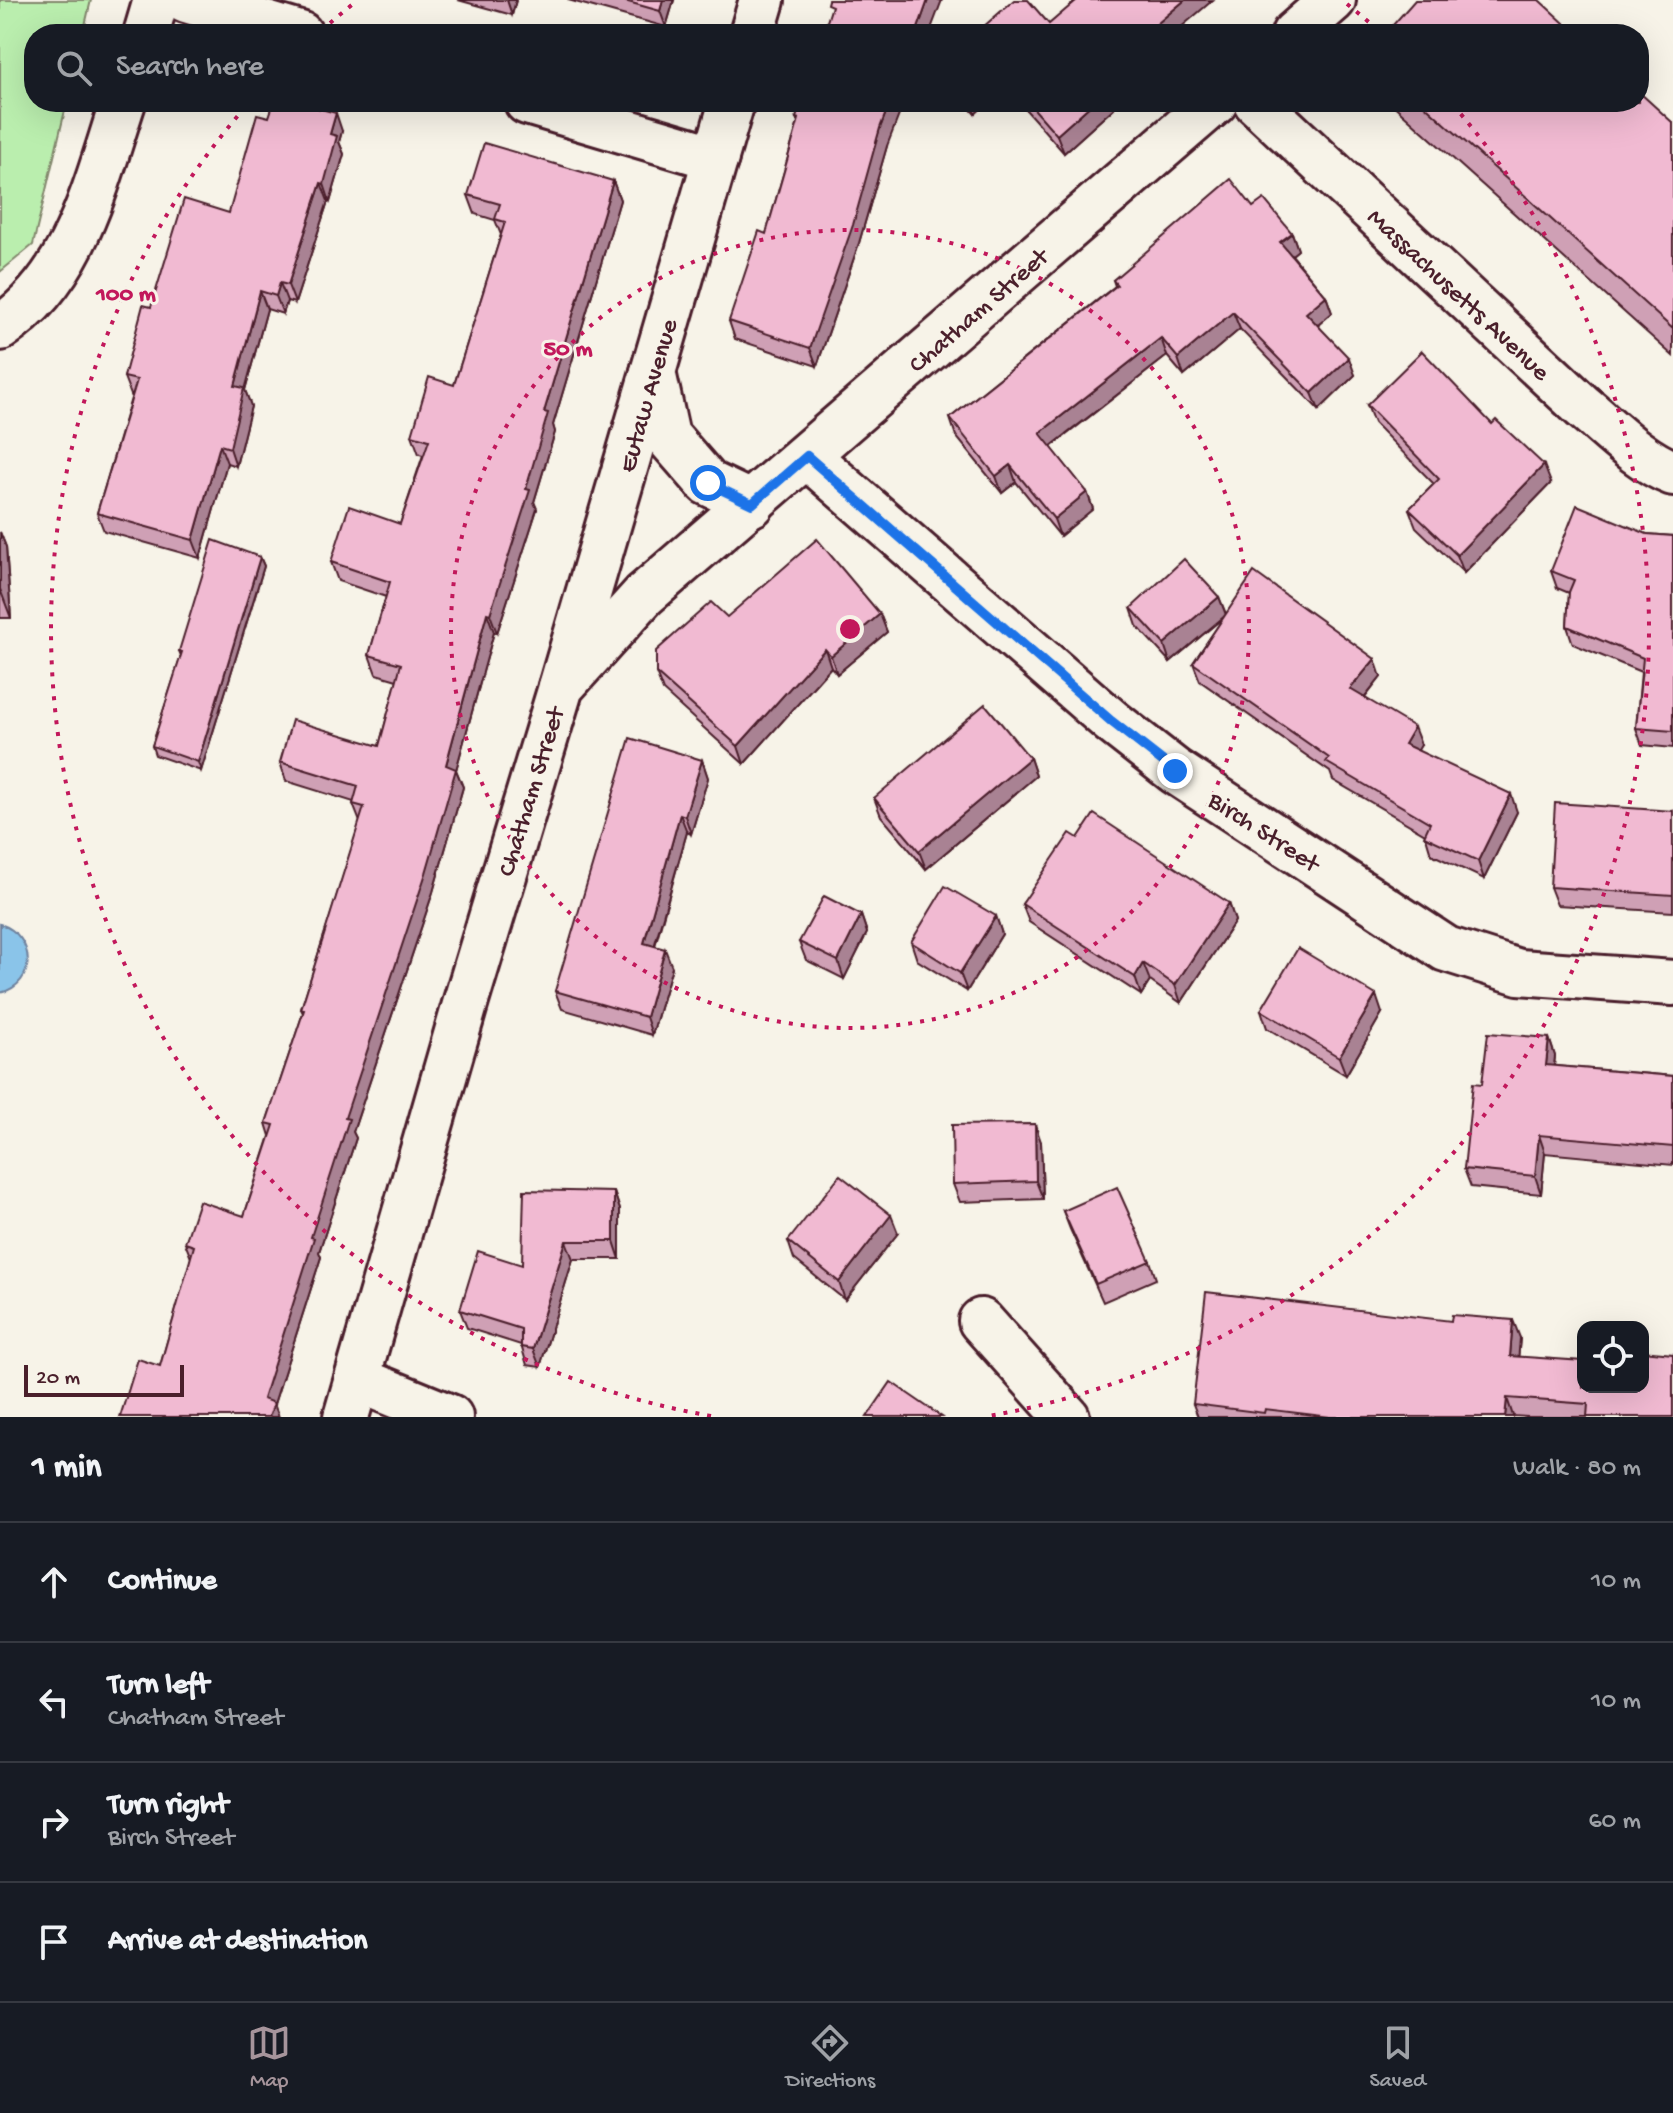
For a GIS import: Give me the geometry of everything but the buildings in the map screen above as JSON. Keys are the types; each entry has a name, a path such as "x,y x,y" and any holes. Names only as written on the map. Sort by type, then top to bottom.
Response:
{"street":[{"path":"149,24 156,0"},
{"path":"186,0 266,24"},
{"path":"755,24 762,0"},
{"path":"1305,24 1333,0"},
{"path":"0,328 19,316 51,280 79,232 120,112"},
{"path":"561,112 716,158"},
{"name":"Eutaw Avenue","path":"561,687 729,112"},
{"name":"Chatham Street","path":"352,1398 561,687 644,595 1203,112"},
{"name":"Massachusetts Avenue","path":"1267,112 1582,406 1663,469 1673,473"},
{"path":"653,372 667,436 708,483 752,504"},
{"name":"Birch Street","path":"807,456 1111,721 1175,771 1446,949 1519,972 1673,983"},
{"path":"981,1321 1067,1417"},
{"path":"352,1398 450,1417"}],"green space":[{"path":"0,0 91,0 85,24 24,24 24,112 65,112 33,245 0,272"}],"water":[{"path":"0,924 21,939 28,960 21,980 0,993"}],"route":[{"path":"708,483 752,504 807,456 1111,721 1175,771"}]}
